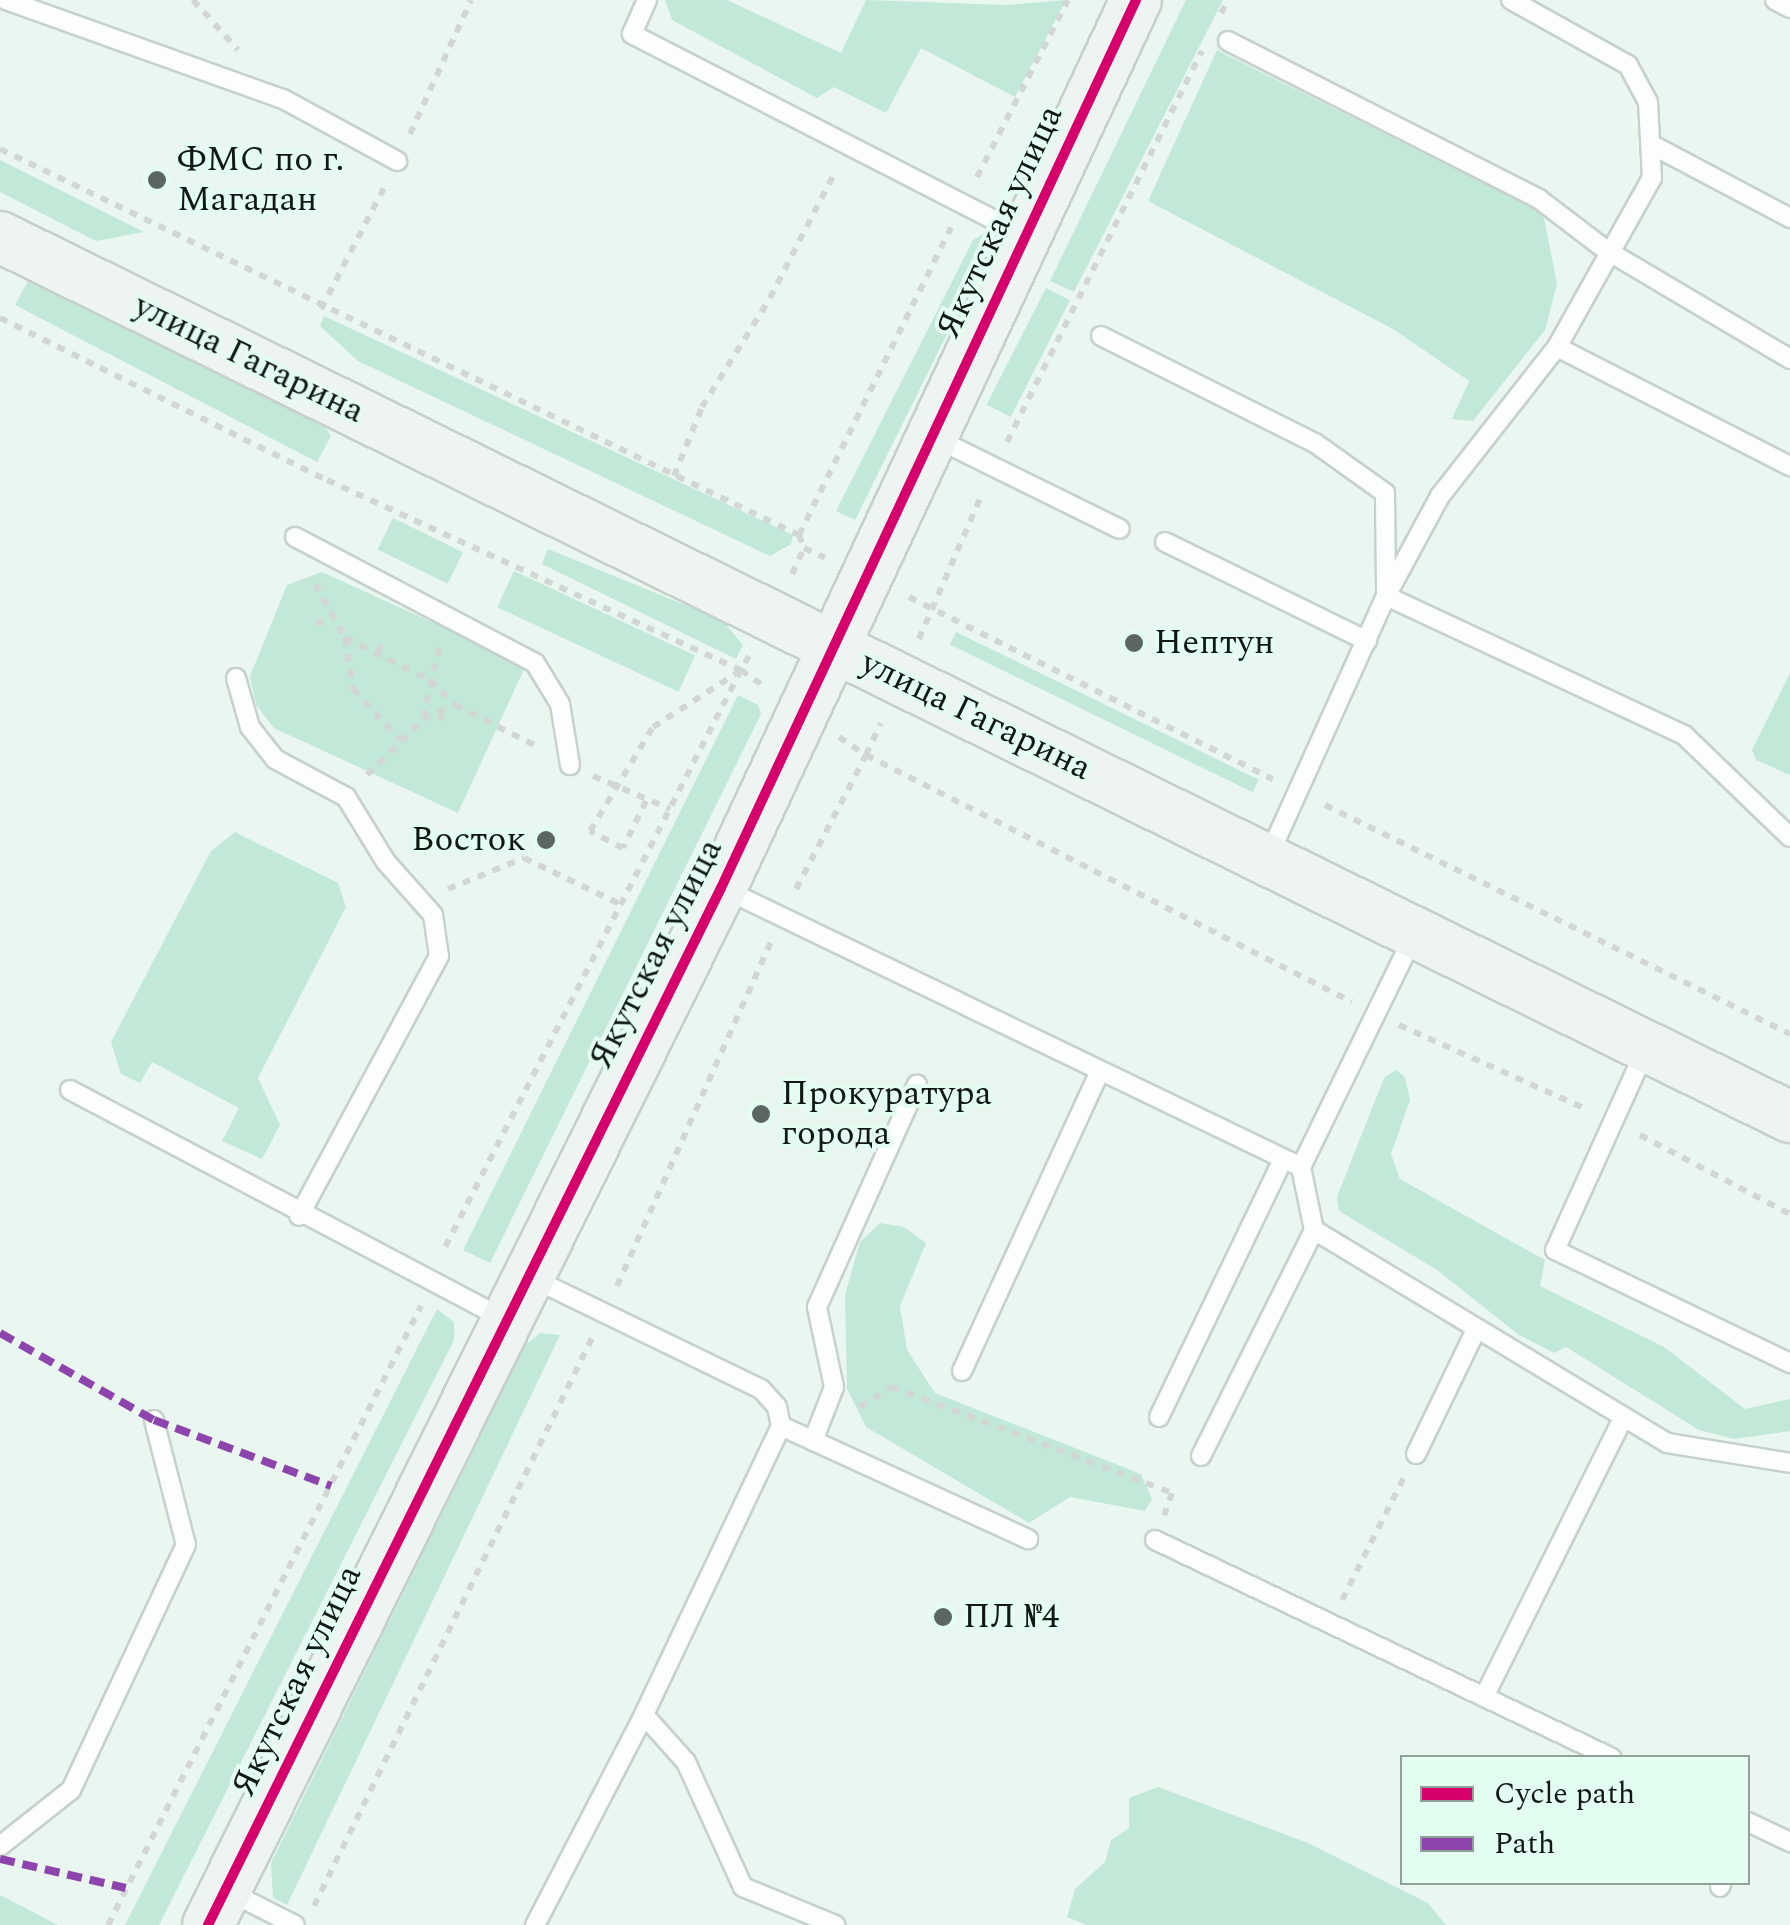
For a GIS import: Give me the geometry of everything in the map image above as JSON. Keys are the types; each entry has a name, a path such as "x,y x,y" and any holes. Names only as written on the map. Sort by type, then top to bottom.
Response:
{"street":[{"name":"Якутская улица","path":"217,1907 504,1319 722,888 1022,235 1136,0"},
{"name":"улица Гагарина","path":"0,236 1790,1117"}],"lane":[{"path":"6,0 283,98 397,161"},
{"path":"646,0 632,34 1022,235"},
{"path":"1268,858 1386,596 1440,496 1558,347 1606,250 1652,178 1656,147 1648,102 1628,65 1512,0"},
{"path":"1775,0 1790,8"},
{"path":"1220,35 1540,199 1606,250 1790,358"},
{"path":"1656,147 1790,218"},
{"path":"1101,336 1316,443 1386,493 1386,596"},
{"path":"1558,347 1790,466"},
{"path":"932,436 1120,529"},
{"path":"294,536 535,663 560,704 570,764"},
{"path":"1165,542 1367,641"},
{"path":"1386,596 1684,735 1790,836"},
{"path":"236,678 250,727 274,758 346,797 386,862 433,915 439,956 299,1216"},
{"path":"722,888 1301,1167"},
{"path":"1201,1456 1314,1230 1301,1167 1416,931"},
{"path":"1647,1046 1555,1250 1790,1363"},
{"path":"962,1371 1100,1071"},
{"path":"812,1441 834,1386 817,1306 917,1084"},
{"path":"70,1090 299,1216 504,1319"},
{"path":"1159,1416 1283,1159"},
{"path":"1314,1230 1622,1420 1668,1443 1790,1462"},
{"path":"526,1275 761,1389 777,1406 781,1426 644,1716 536,1925"},
{"path":"1416,1454 1476,1330"},
{"path":"0,1846 71,1790 186,1545 154,1420"},
{"path":"1484,1697 1622,1420"},
{"path":"781,1426 1028,1538"},
{"path":"1154,1540 1606,1755"},
{"path":"644,1716 686,1762 743,1887 835,1925"},
{"path":"1750,1825 1790,1842"},
{"path":"217,1907 295,1925"}],"path":[{"path":"799,535 1068,0"},
{"path":"1220,35 1228,0"},
{"path":"934,608 994,468 1205,44"},
{"path":"674,476 702,406 770,298 849,145"},
{"path":"294,536 345,638 353,688 400,740"},
{"path":"423,719 448,619"},
{"path":"316,623 334,620"},
{"path":"378,652 384,637"},
{"path":"345,638 430,680 455,705 612,785 670,809"},
{"path":"646,800 623,848 590,831 612,785 652,726 741,670"},
{"path":"367,774 423,719 455,705"},
{"path":"439,712 445,725"},
{"path":"422,903 524,858 624,906"},
{"path":"1613,1121 1790,1214"},
{"path":"832,1450 855,1410 892,1386 1172,1493 1154,1540"},
{"path":"1330,1624 1416,1454"}],"green space":[{"path":"665,0 727,0 841,53 866,0 1006,5 1066,0 1015,97 921,48 886,113 834,87 817,98 672,20"},
{"path":"1186,0 1223,0 1074,292 1050,281"},
{"path":"1217,50 1543,213 1557,284 1545,330 1473,421 1452,419 1469,381 1393,329 1148,201"},
{"path":"0,160 144,232 96,241 0,192"},
{"path":"983,234 989,249 855,520 836,511 973,240"},
{"path":"35,268 324,425 331,436 317,462 15,305"},
{"path":"1046,288 1070,300 1011,417 987,405"},
{"path":"324,316 793,535 791,544 770,556 358,361 320,326"},
{"path":"393,518 463,552 448,584 378,549"},
{"path":"548,549 722,620 743,645 736,659 542,564"},
{"path":"514,571 695,656 678,692 497,607"},
{"path":"322,572 526,665 458,813 274,728 256,705 250,676 287,585"},
{"path":"956,632 1259,780 1253,792 950,645"},
{"path":"1790,673 1790,775 1756,760 1752,750"},
{"path":"738,695 758,705 761,714 490,1263 463,1250"},
{"path":"235,832 338,883 346,907 258,1078 280,1125 262,1159 222,1141 239,1108 152,1062 140,1083 121,1074 111,1042 211,851"},
{"path":"1396,1070 1405,1077 1410,1100 1391,1154 1400,1179 1545,1260 1540,1286 1664,1347 1745,1409 1790,1399 1790,1431 1734,1439 1699,1430 1566,1347 1554,1353 1519,1335 1437,1270 1339,1211 1337,1197 1384,1078"},
{"path":"880,1223 904,1227 926,1243 900,1306 907,1350 935,1393 1141,1474 1152,1499 1145,1511 1070,1497 1029,1523 866,1427 847,1389 845,1295 860,1242"},
{"path":"437,1309 454,1322 454,1340 159,1925 125,1925"},
{"path":"540,1333 560,1335 287,1905 273,1898 271,1863 524,1346"},
{"path":"1158,1787 1308,1843 1428,1903 1446,1925 1087,1925 1067,1917 1075,1889 1105,1862 1111,1840 1129,1828 1129,1798"},
{"path":"0,1895 58,1925 0,1925"}],"marked path":[{"path":"0,1333 154,1420 331,1486"},
{"path":"0,1859 126,1888"}],"cycle path":[{"path":"208,1925 721,888 1136,0"}],"place":[{"name":"ФМС по г. Магадан","path":"157,180"},
{"name":"Нептун","path":"1134,643"},
{"name":"Восток","path":"546,840"},
{"name":"Прокуратура города","path":"761,1114"},
{"name":"ПЛ №4","path":"943,1617"}]}
